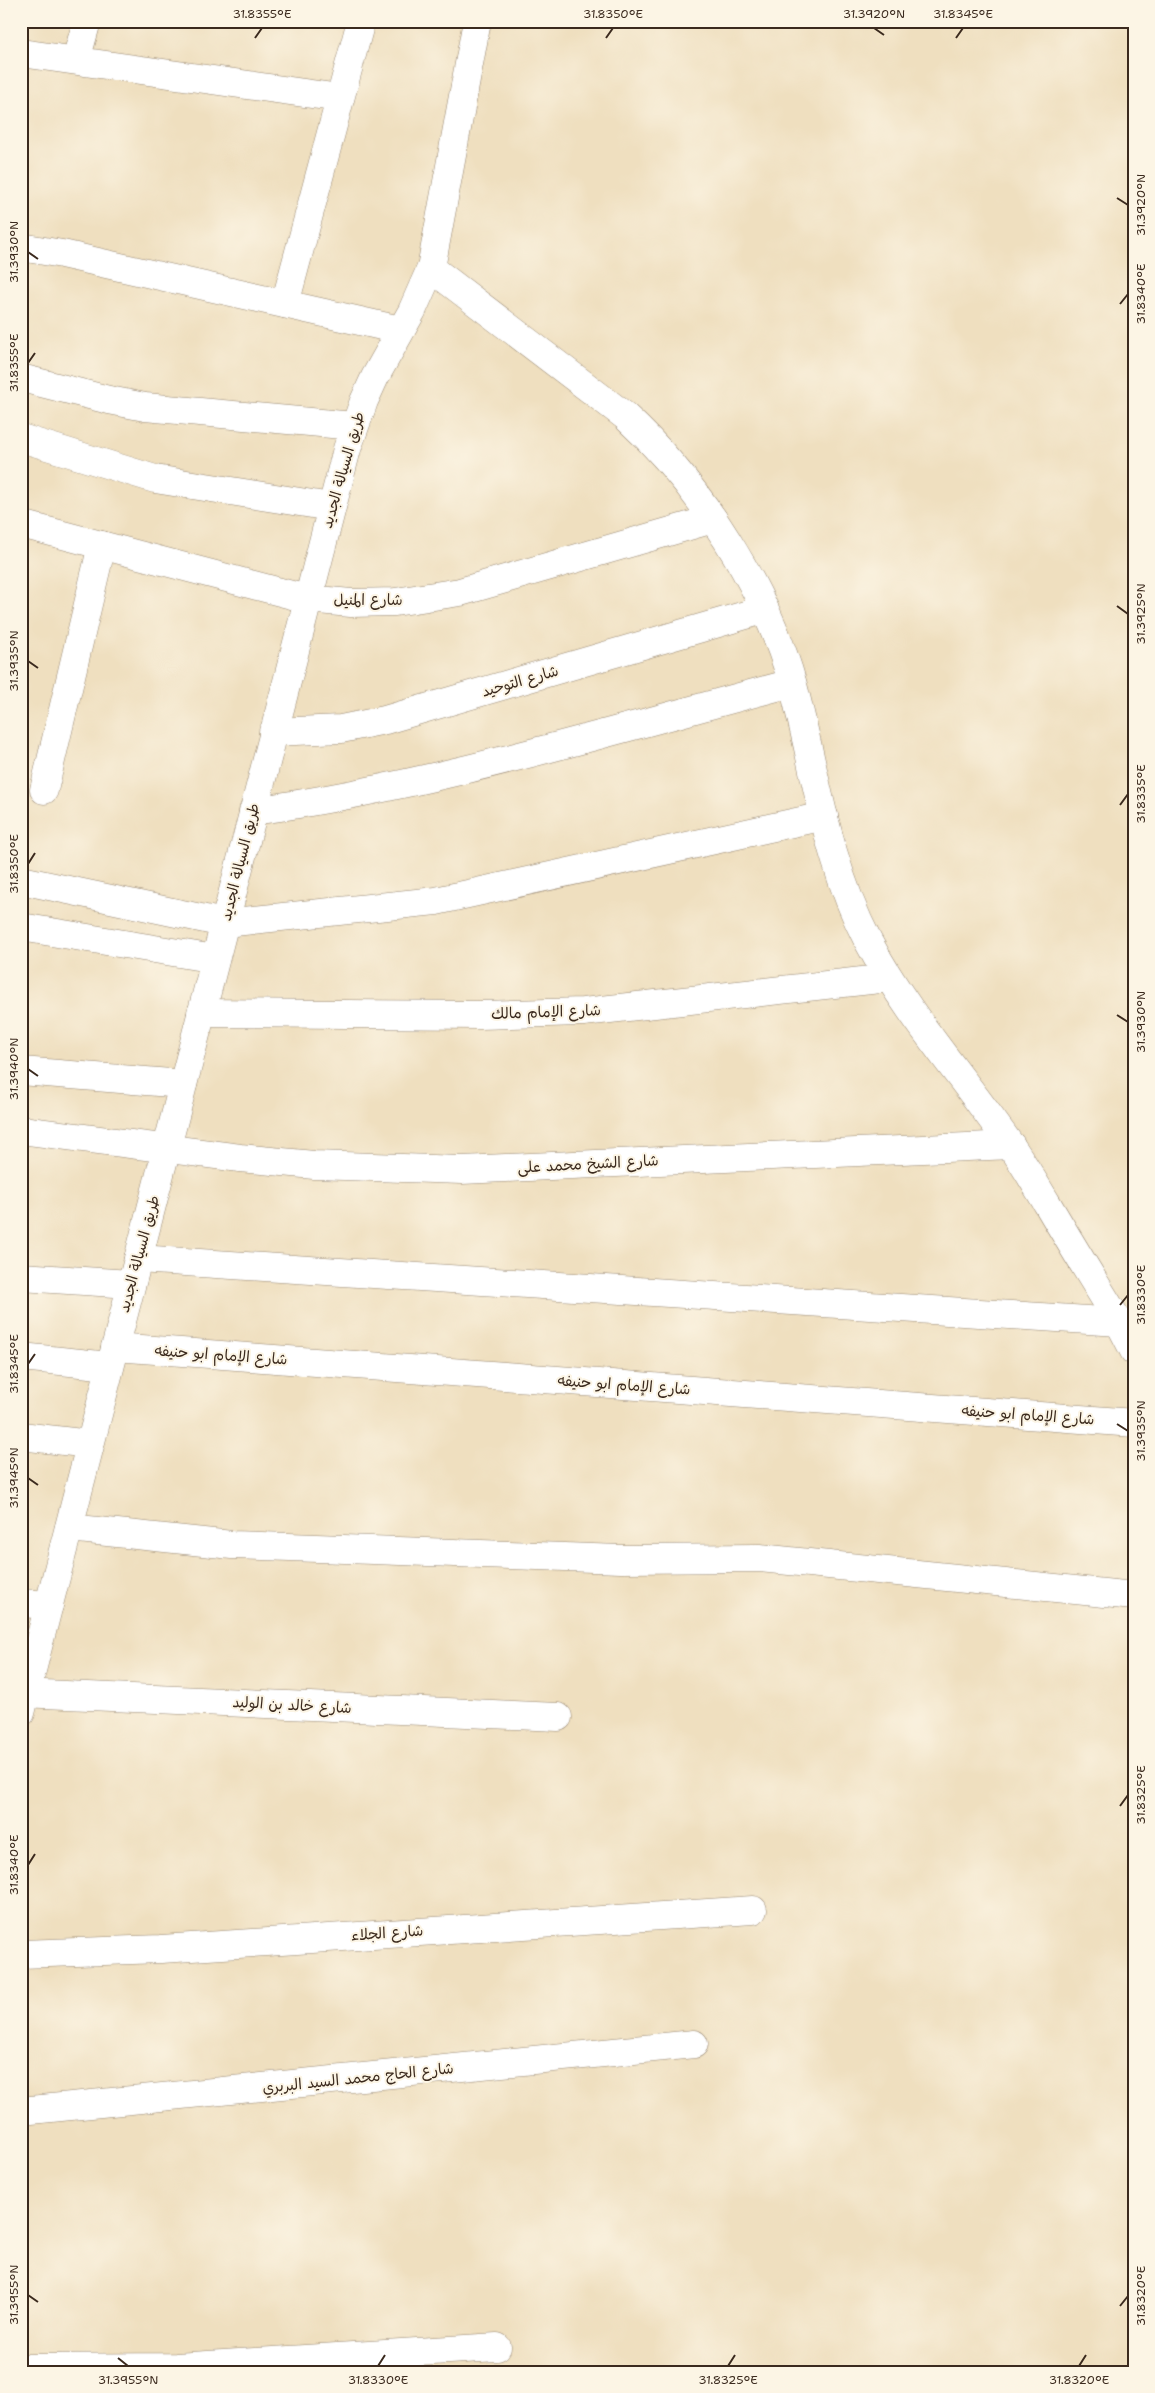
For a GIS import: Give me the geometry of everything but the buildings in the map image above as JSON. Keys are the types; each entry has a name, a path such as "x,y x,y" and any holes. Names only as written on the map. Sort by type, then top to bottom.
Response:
{"street":[{"path":"76,60 87,21"},
{"path":"285,304 361,21"},
{"name":"طريق السيالة الجديد","path":"23,1700 135,1272 307,599 354,426 375,377 423,290 431,268 477,21"},
{"path":"21,53 340,98"},
{"path":"21,247 62,254 400,330"},
{"path":"431,268 625,416 644,434 680,475 732,548 763,610 792,683 834,858 849,900 867,940 889,978 1011,1145 1119,1322 1134,1351"},
{"path":"21,378 145,407 354,426"},
{"path":"21,438 155,479 332,506"},
{"name":"شارع المنيل","path":"21,524 307,599 351,603 395,602 460,592 713,519"},
{"path":"44,790 102,545"},
{"name":"شارع التوحيد","path":"274,732 341,729 385,720 763,610"},
{"path":"253,811 303,804 420,780 792,683"},
{"path":"21,880 224,923 436,901 824,816"},
{"path":"21,927 215,959"},
{"name":"شارع الإمام مالك","path":"201,1013 480,1015 583,1012 889,978"},
{"path":"21,1071 183,1084"},
{"name":"شارع الشيخ محمد على","path":"21,1130 166,1149 314,1165 387,1169 462,1170 1011,1145"},
{"path":"21,1277 135,1272 1119,1322"},
{"name":"شارع الإمام ابو حنيفه","path":"21,1357 113,1357 1134,1423"},
{"path":"21,1436 90,1444"},
{"path":"68,1528 232,1545 621,1559 760,1558 1134,1596"},
{"path":"21,1603 49,1605"},
{"name":"شارع خالد بن الوليد","path":"23,1700 558,1717"},
{"name":"شارع الجلاء","path":"21,1954 161,1949 753,1910"},
{"name":"شارع الحاج محمد السيد البربري","path":"21,2111 694,2044"},
{"path":"21,2368 106,2370 184,2367 497,2347"}]}
